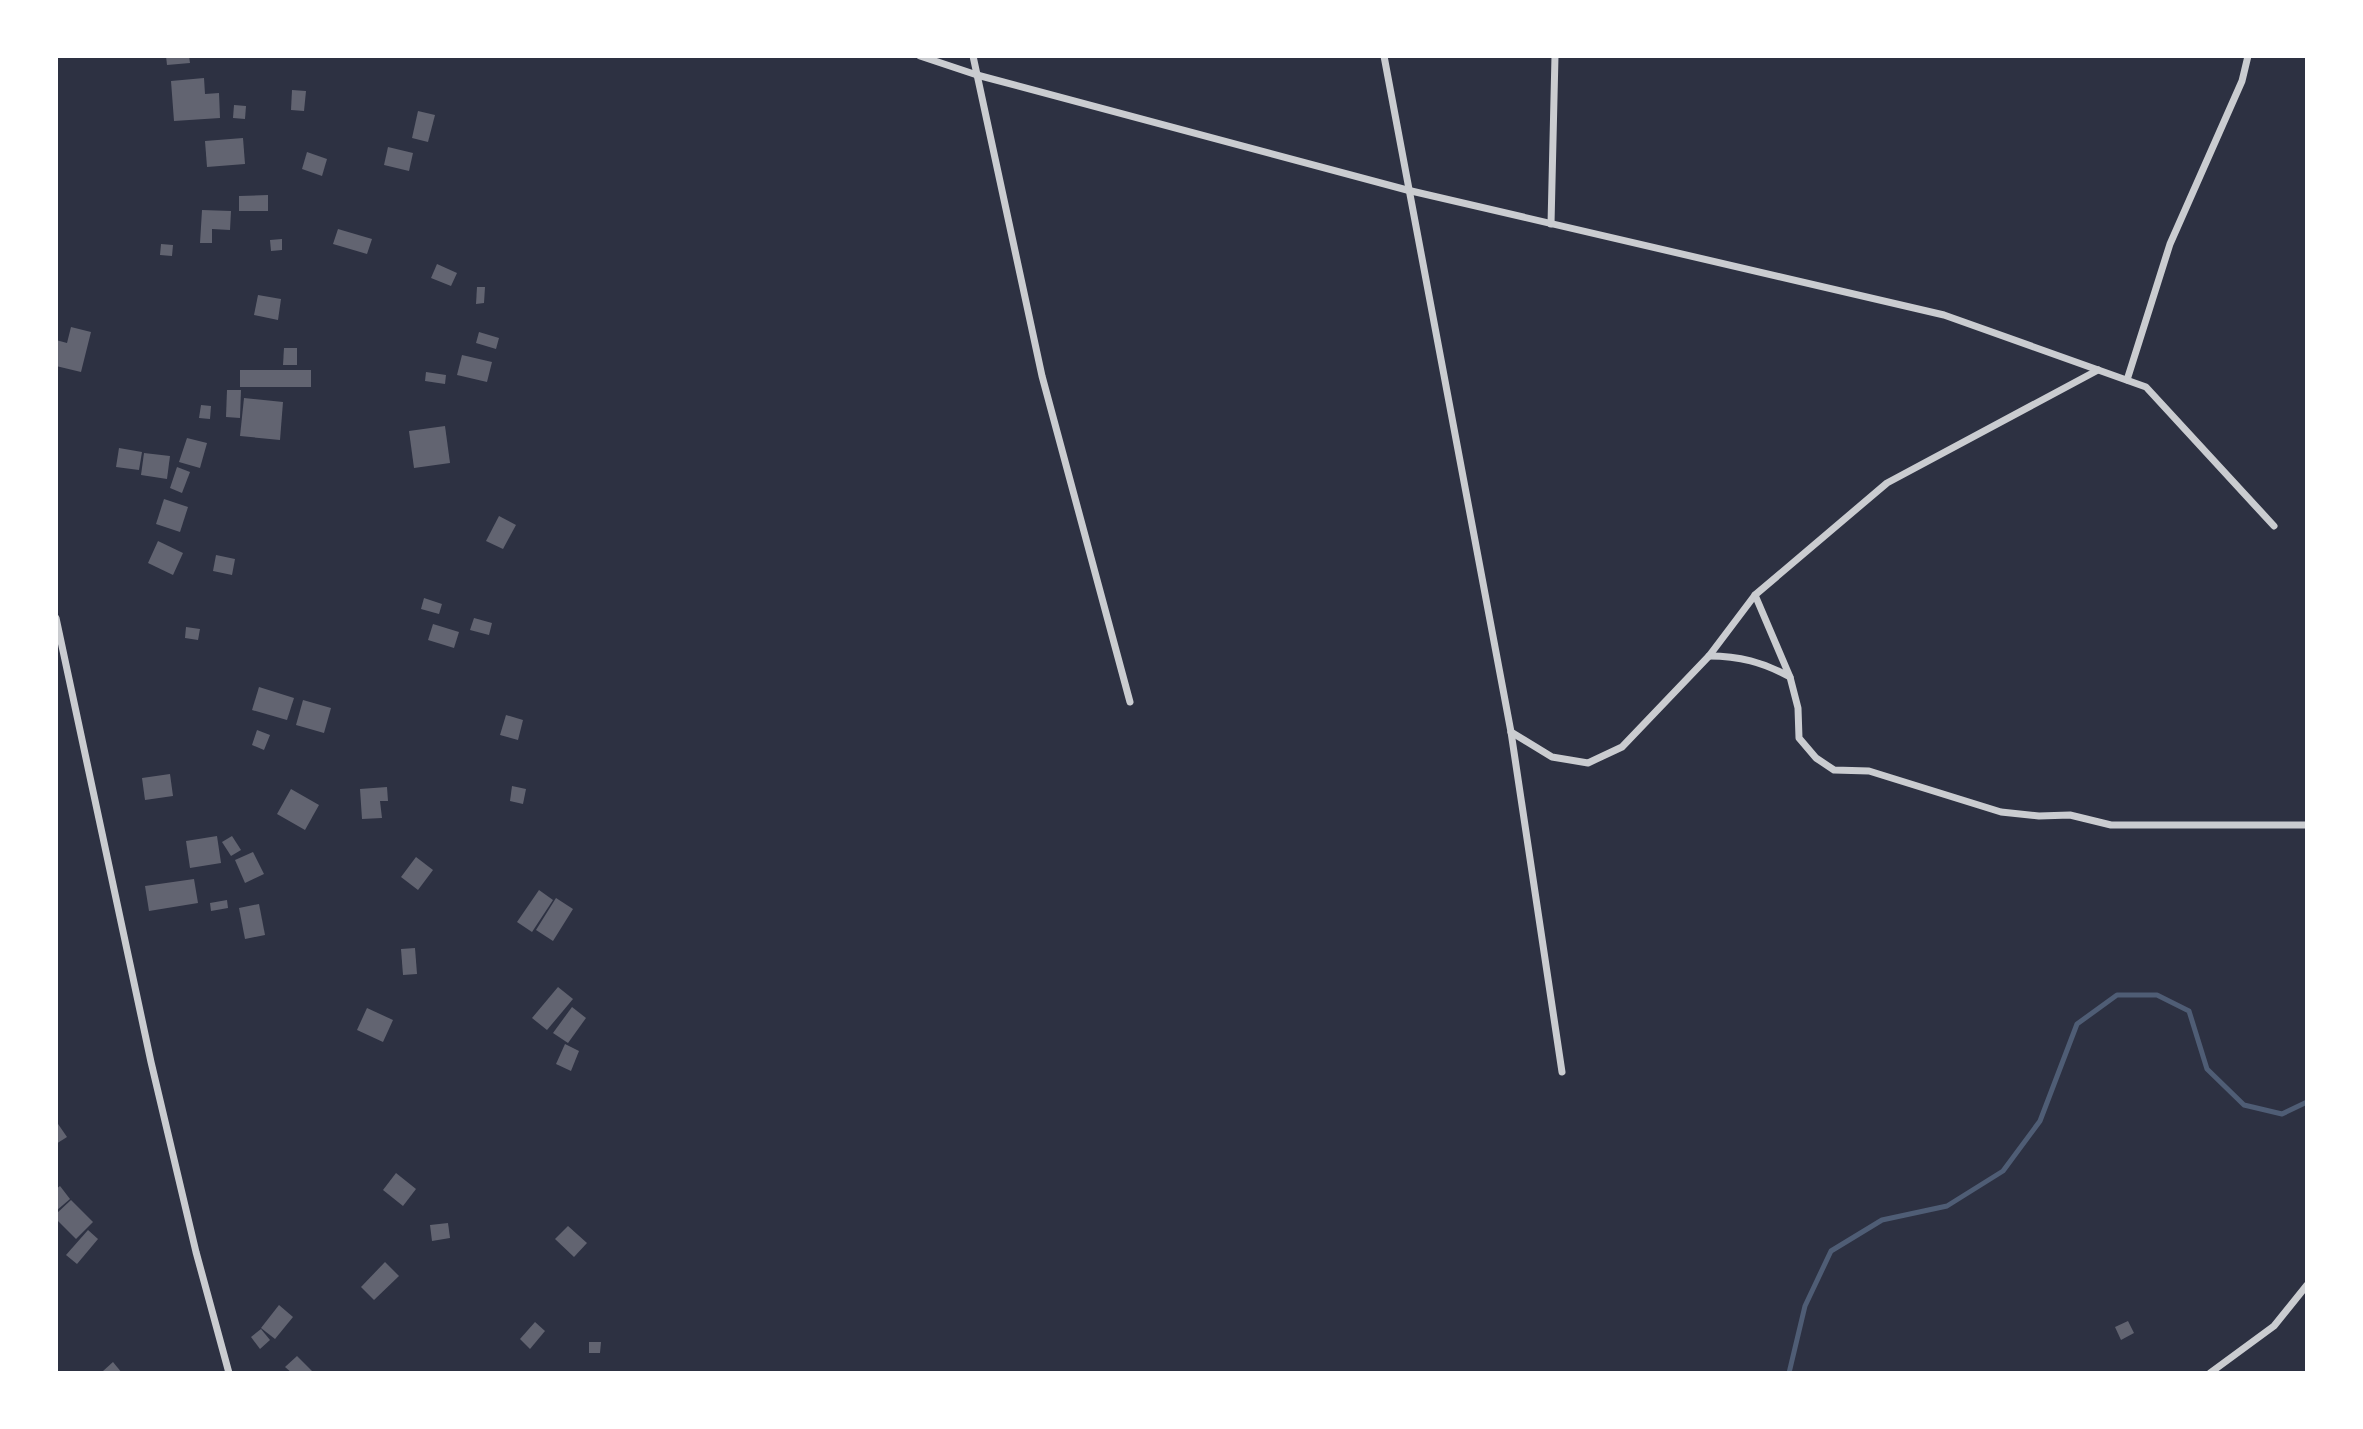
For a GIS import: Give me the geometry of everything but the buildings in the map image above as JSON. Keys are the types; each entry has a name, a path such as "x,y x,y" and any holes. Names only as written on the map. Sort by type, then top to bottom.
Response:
{"street":[{"path":"920,56 977,75 1407,190 1944,315 2146,387 2274,526"},
{"path":"973,56 1042,376 1130,702"},
{"path":"1384,56 1407,190 1511,732 1562,1072"},
{"path":"1551,224 1555,56"},
{"path":"2127,380 2170,244 2242,81 2248,56"},
{"path":"1511,732 1552,757 1588,763 1622,747 1709,656 1755,594 1887,483 2098,370"},
{"path":"1755,594 1790,677 1798,708 1799,738 1816,758 1834,770 1869,771 2001,812 2039,816 2070,815 2111,825 2307,825"},
{"path":"56,618 151,1062 196,1252 229,1373"},
{"path":"1709,656 1736,656 1767,665 1790,677"},
{"path":"2210,1373 2274,1326 2307,1285"}],"waterway":[{"path":"1789,1373 1805,1306 1831,1251 1882,1220 1947,1206 2003,1171 2040,1121 2077,1024 2117,995 2157,995 2189,1011 2207,1069 2244,1105 2282,1114 2307,1102"}]}
